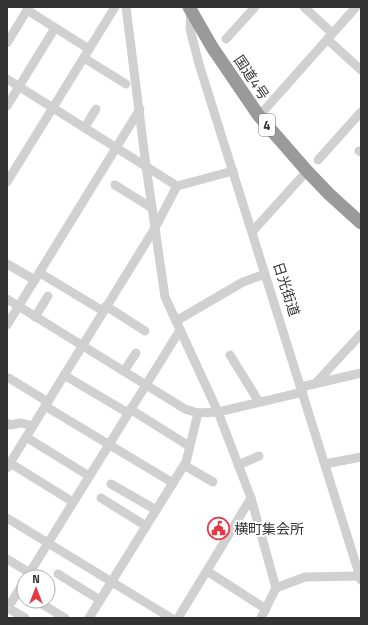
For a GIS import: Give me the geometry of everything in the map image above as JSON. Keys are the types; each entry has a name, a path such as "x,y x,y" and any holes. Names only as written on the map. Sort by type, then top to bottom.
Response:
{"highway":[{"name":"国道4号","path":"190,9 212,47 259,116 329,194 361,223"}],"street":[{"path":"7,182 115,7"},
{"path":"126,7 164,297 218,412 251,498 276,588 262,618"},
{"path":"226,39 255,7"},
{"path":"304,7 361,70"},
{"path":"259,116 356,7 361,10"},
{"path":"7,43 28,9 90,49"},
{"name":"日光街道","path":"190,9 189,23 192,36 360,578"},
{"path":"7,106 56,28"},
{"path":"84,58 126,84"},
{"path":"7,79 177,186"},
{"path":"84,127 96,109"},
{"path":"7,325 140,109"},
{"path":"318,160 361,112"},
{"path":"252,232 307,170"},
{"path":"73,502 9,461 26,437 155,228 177,186 233,171"},
{"path":"115,185 152,208"},
{"path":"7,264 104,309 145,331"},
{"path":"176,321 243,282 265,274"},
{"path":"35,317 48,296"},
{"path":"7,299 185,409 198,413 218,412 259,402 302,390 315,384 361,373"},
{"path":"32,569 180,330"},
{"path":"315,384 361,334"},
{"path":"124,371 136,353"},
{"path":"230,355 259,402"},
{"path":"64,375 189,446"},
{"path":"9,378 108,445 172,483"},
{"path":"89,618 186,462 198,413"},
{"path":"7,423 10,425 21,423 32,426"},
{"path":"26,437 89,476"},
{"path":"238,465 259,456"},
{"path":"325,464 361,457"},
{"path":"184,465 213,482"},
{"path":"111,484 156,510"},
{"path":"101,498 146,526"},
{"path":"178,618 251,498"},
{"path":"7,518 170,618"},
{"path":"7,559 20,569"},
{"path":"207,571 266,609"},
{"path":"58,574 100,600"},
{"path":"276,588 305,577 360,578"},
{"path":"16,593 7,608 25,618"},
{"path":"50,609 65,618"}],"place":[{"name":"横町集会所","path":"218,528"}]}
